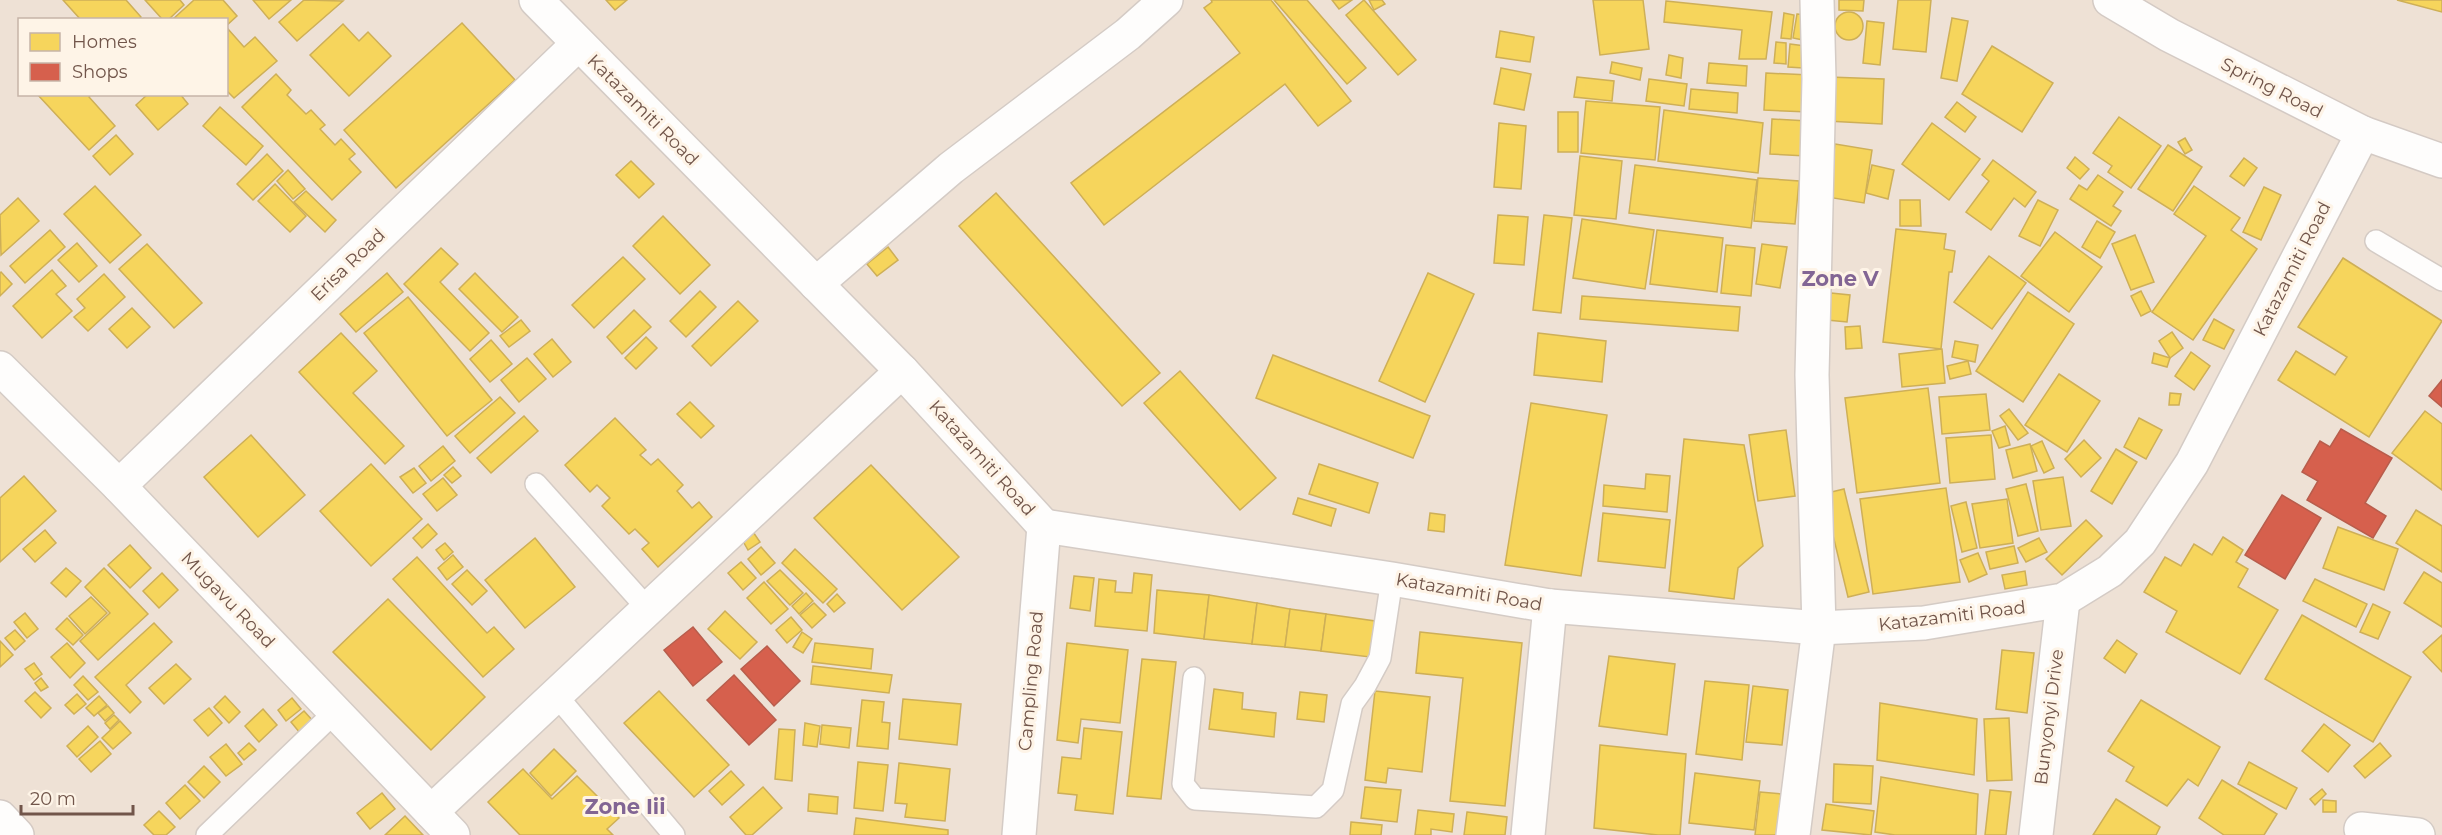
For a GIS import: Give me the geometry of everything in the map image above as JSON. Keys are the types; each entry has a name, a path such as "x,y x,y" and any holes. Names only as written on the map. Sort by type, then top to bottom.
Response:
{"street":[{"name":"Katazamiti Road","path":"536,0 902,371 1044,526 1392,579 1550,606 1819,628 1924,622 2063,600 2110,571 2140,542 2192,463 2362,134"},
{"path":"816,284 951,168 1128,34 1166,0"},
{"path":"1793,835 1819,628 1812,375 1820,79 1817,0"},
{"name":"Spring Road","path":"2110,0 2169,35 2362,134 2442,161"},
{"name":"Erisa Road","path":"119,486 578,44"},
{"name":"Mugavu Road","path":"0,368 119,486 453,835"},
{"path":"431,812 902,371"},
{"name":"Campling Road","path":"1019,835 1044,526"},
{"name":"Bunyonyi Drive","path":"2036,835 2063,600"},
{"path":"1528,835 1550,606"},
{"path":"0,817 17,835"},
{"path":"2361,829 2418,835"}],"lane":[{"path":"2376,241 2442,280"},
{"path":"537,484 648,609"},
{"path":"1194,678 1183,784 1195,799 1316,807 1333,790 1352,704 1380,658 1392,579"},
{"path":"555,695 674,835"},
{"path":"207,835 335,712"}],"shaded area":[{"path":"0,0 2442,0 2442,835 0,835"}],"building: Homes":[{"path":"63,0 126,0 141,17 140,18 79,18"},
{"path":"145,0 180,0 184,5 170,18 161,18"},
{"path":"194,0 223,0 237,16 228,24 228,18 174,18"},
{"path":"253,0 291,0 269,19"},
{"path":"304,0 343,1 297,41 279,22"},
{"path":"606,0 627,0 615,10"},
{"path":"1211,0 1271,0 1351,101 1318,126 1285,84 1104,225 1071,183 1240,53 1204,8 1212,2"},
{"path":"1274,0 1307,0 1366,68 1347,84"},
{"path":"1332,0 1352,0 1339,9"},
{"path":"1364,0 1416,60 1398,75 1346,15"},
{"path":"1369,0 1382,0 1385,4 1374,10"},
{"path":"1593,0 1643,0 1649,49 1600,55"},
{"path":"1839,0 1864,0 1863,11 1839,10"},
{"path":"1898,0 1931,0 1926,52 1893,49"},
{"path":"2397,0 2442,0 2442,12"},
{"path":"1666,1 1772,12 1766,59 1739,59 1742,30 1664,22"},
{"path":"1849,12 1859,16 1863,26 1859,36 1849,40 1839,36 1835,26 1839,16"},
{"path":"1784,13 1794,15 1791,39 1781,38"},
{"path":"1797,14 1806,15 1803,40 1793,38"},
{"path":"1952,18 1968,21 1957,81 1941,78"},
{"path":"1867,21 1884,23 1880,65 1863,63"},
{"path":"462,23 515,80 396,188 344,130"},
{"path":"343,24 359,41 368,32 391,56 349,96 310,55"},
{"path":"228,29 244,47 255,37 277,61 234,98 228,92"},
{"path":"1500,31 1534,37 1530,62 1496,57"},
{"path":"1776,42 1786,43 1786,64 1774,63"},
{"path":"1790,44 1805,46 1803,68 1788,67"},
{"path":"1992,46 2053,83 2022,132 1962,94"},
{"path":"1669,55 1683,58 1681,78 1666,75"},
{"path":"1612,62 1642,68 1640,80 1610,73"},
{"path":"1709,63 1747,66 1746,86 1707,83"},
{"path":"1501,68 1531,74 1524,110 1494,104"},
{"path":"1766,73 1810,75 1808,112 1764,110"},
{"path":"276,74 291,90 287,95 306,114 311,110 325,125 320,129 335,145 341,139 355,154 349,159 361,172 332,200 242,107"},
{"path":"1577,77 1614,81 1612,101 1574,97"},
{"path":"1829,77 1884,79 1882,124 1827,121"},
{"path":"1649,79 1687,84 1684,106 1646,101"},
{"path":"1691,89 1738,93 1737,113 1689,109"},
{"path":"39,96 90,96 115,126 89,150"},
{"path":"146,96 182,96 188,104 158,130 136,105"},
{"path":"1586,101 1660,107 1655,160 1581,153"},
{"path":"1957,102 1976,117 1965,132 1945,117"},
{"path":"220,107 263,146 246,165 203,126"},
{"path":"1664,110 1763,123 1758,173 1658,161"},
{"path":"1558,112 1578,112 1578,152 1558,152"},
{"path":"2119,117 2161,146 2131,188 2108,172 2112,166 2093,153"},
{"path":"1772,119 1808,121 1806,156 1770,154"},
{"path":"1499,123 1526,126 1521,189 1494,187"},
{"path":"1932,123 1980,159 1949,200 1902,164"},
{"path":"116,135 133,154 110,175 93,156"},
{"path":"2185,138 2192,150 2185,154 2178,142"},
{"path":"1835,144 1872,150 1864,203 1827,197"},
{"path":"2168,145 2202,167 2173,211 2138,189"},
{"path":"267,154 283,171 253,200 237,184"},
{"path":"1580,156 1622,161 1616,219 1574,215"},
{"path":"2075,157 2089,169 2080,179 2067,168"},
{"path":"2244,158 2257,168 2244,186 2230,176"},
{"path":"1993,160 2036,192 2025,207 2014,198 1991,230 1966,212 1989,181 1982,175"},
{"path":"631,161 654,184 639,198 616,175"},
{"path":"1635,165 1757,180 1751,228 1629,213"},
{"path":"1872,165 1894,170 1888,199 1866,193"},
{"path":"288,170 305,189 293,199 277,181"},
{"path":"2098,175 2123,192 2113,206 2121,211 2111,226 2070,199 2079,185 2087,190"},
{"path":"1758,178 1799,181 1795,224 1754,221"},
{"path":"275,184 306,216 290,232 258,201"},
{"path":"95,186 141,235 110,263 64,214"},
{"path":"2194,186 2240,218 2231,230 2257,249 2193,340 2152,312 2206,236 2174,214"},
{"path":"2264,187 2281,195 2261,240 2243,232"},
{"path":"306,191 336,220 325,232 294,202"},
{"path":"996,193 1160,373 1122,406 959,226"},
{"path":"18,198 39,221 1,255 0,215"},
{"path":"1900,200 1920,200 1921,226 1900,226"},
{"path":"2038,200 2058,210 2040,246 2019,236"},
{"path":"1498,215 1528,217 1524,265 1494,263"},
{"path":"1544,215 1572,218 1561,313 1533,310"},
{"path":"663,216 710,265 680,294 633,246"},
{"path":"1582,219 1654,230 1645,289 1573,278"},
{"path":"2097,221 2115,232 2100,258 2082,247"},
{"path":"1896,229 1946,234 1944,249 1955,251 1952,272 1949,272 1941,349 1883,342"},
{"path":"50,230 65,247 25,283 10,266"},
{"path":"1657,230 1723,238 1717,292 1650,284"},
{"path":"2055,232 2102,267 2069,312 2021,276"},
{"path":"2135,235 2154,282 2131,290 2112,244"},
{"path":"77,243 97,266 79,282 58,260"},
{"path":"147,244 202,303 174,328 119,269"},
{"path":"1762,244 1787,247 1780,288 1756,284"},
{"path":"1726,245 1755,248 1751,296 1721,293"},
{"path":"888,247 898,260 877,276 867,264"},
{"path":"441,248 458,264 440,282 489,333 470,351 404,284"},
{"path":"1989,256 2026,283 1992,329 1954,302"},
{"path":"623,257 645,279 594,328 572,305"},
{"path":"2343,258 2442,321 2369,437 2278,380 2296,351 2335,375 2347,357 2298,327"},
{"path":"52,270 66,286 56,294 72,311 42,338 13,306"},
{"path":"0,273 12,284 0,296"},
{"path":"387,273 403,292 356,332 340,314"},
{"path":"475,273 518,317 502,332 459,289"},
{"path":"1428,273 1474,294 1425,402 1379,381"},
{"path":"104,274 125,297 88,331 74,317 85,308 77,299"},
{"path":"700,291 716,307 686,337 670,321"},
{"path":"2141,291 2151,311 2141,316 2131,296"},
{"path":"2028,292 2074,324 2023,402 1976,371"},
{"path":"1831,293 1850,295 1847,322 1827,320"},
{"path":"1582,296 1740,307 1738,331 1580,319"},
{"path":"408,297 492,400 447,436 364,333"},
{"path":"738,301 758,321 711,366 692,346"},
{"path":"132,308 150,327 127,348 109,329"},
{"path":"634,310 651,327 622,354 607,337"},
{"path":"2214,319 2234,330 2224,349 2203,340"},
{"path":"521,320 530,331 509,347 500,336"},
{"path":"1860,326 1862,348 1846,349 1845,327"},
{"path":"2172,332 2183,348 2170,358 2159,341"},
{"path":"341,333 377,371 353,393 404,446 385,464 299,372"},
{"path":"1538,333 1606,341 1602,382 1534,375"},
{"path":"646,337 657,348 636,369 625,358"},
{"path":"552,339 571,362 553,377 534,354"},
{"path":"491,340 512,364 490,382 470,359"},
{"path":"1955,341 1978,345 1975,362 1952,357"},
{"path":"1942,349 1945,383 1902,387 1899,354"},
{"path":"2191,352 2210,366 2194,390 2175,376"},
{"path":"2154,353 2170,358 2167,367 2152,363"},
{"path":"1273,355 1430,416 1413,458 1256,398"},
{"path":"527,358 546,379 519,402 501,380"},
{"path":"1968,361 1971,374 1950,379 1947,366"},
{"path":"1180,371 1276,478 1240,510 1144,403"},
{"path":"2059,374 2100,401 2067,452 2025,425"},
{"path":"1928,388 1940,483 1857,493 1845,398"},
{"path":"2170,393 2181,394 2179,405 2169,405"},
{"path":"1986,394 1990,430 1942,434 1939,397"},
{"path":"500,397 515,413 470,453 455,436"},
{"path":"690,402 714,426 701,438 677,414"},
{"path":"1531,403 1607,415 1581,576 1505,565"},
{"path":"2009,409 2028,433 2018,440 2000,416"},
{"path":"2425,411 2442,424 2442,490 2392,453"},
{"path":"524,416 538,431 491,473 477,458"},
{"path":"615,418 646,450 640,455 651,465 658,459 683,485 677,491 692,508 699,502 712,517 658,567 642,549 649,543 635,529 629,534 602,506 610,498 597,485 590,492 565,465"},
{"path":"2139,418 2162,430 2146,459 2124,447"},
{"path":"2005,426 2010,445 1999,448 1992,431"},
{"path":"1786,430 1795,496 1758,501 1749,435"},
{"path":"251,435 305,495 258,537 204,477"},
{"path":"1991,435 1995,479 1950,483 1946,438"},
{"path":"1684,439 1744,445 1763,546 1738,568 1734,599 1669,591"},
{"path":"2084,440 2101,458 2081,477 2065,459"},
{"path":"2042,441 2054,468 2044,473 2031,446"},
{"path":"2030,444 2037,471 2013,478 2006,450"},
{"path":"443,446 455,461 431,481 419,466"},
{"path":"2116,449 2137,462 2112,504 2091,491"},
{"path":"371,464 422,519 371,566 320,511"},
{"path":"1319,464 1378,483 1369,513 1309,494"},
{"path":"871,465 959,557 902,610 814,518"},
{"path":"453,467 461,476 452,483 444,475"},
{"path":"414,468 426,483 413,493 400,477"},
{"path":"1646,474 1670,476 1667,512 1603,506 1604,485 1645,489"},
{"path":"24,476 56,511 0,562 0,498"},
{"path":"2063,477 2071,526 2041,530 2033,481"},
{"path":"443,478 457,495 437,511 423,494"},
{"path":"2026,484 2038,531 2018,536 2006,489"},
{"path":"1946,488 1960,582 1873,594 1860,499"},
{"path":"1844,489 1869,592 1848,597 1823,494"},
{"path":"1298,498 1336,509 1331,526 1293,514"},
{"path":"2007,499 2013,543 1980,548 1972,504"},
{"path":"1966,502 1977,548 1962,552 1951,506"},
{"path":"2416,510 2442,526 2442,572 2396,543"},
{"path":"1430,513 1445,515 1444,532 1428,530"},
{"path":"1603,513 1670,520 1665,568 1598,561"},
{"path":"2086,520 2102,536 2062,575 2046,559"},
{"path":"428,524 437,534 422,548 413,538"},
{"path":"2338,527 2398,549 2384,590 2323,568"},
{"path":"751,529 760,542 748,550 740,536"},
{"path":"45,530 56,543 35,562 23,549"},
{"path":"2223,537 2243,550 2236,562 2248,569 2238,587 2278,610 2240,674 2166,632 2177,611 2144,592 2165,557 2181,566 2194,544 2212,555"},
{"path":"535,538 575,587 525,628 485,580"},
{"path":"2039,538 2047,552 2026,562 2018,548"},
{"path":"445,543 453,552 444,560 436,550"},
{"path":"130,545 151,568 130,588 108,565"},
{"path":"2014,546 2018,563 1990,569 1986,552"},
{"path":"761,547 775,563 761,575 748,559"},
{"path":"795,549 837,589 823,603 782,563"},
{"path":"1978,553 1987,574 1969,582 1960,560"},
{"path":"453,555 463,567 447,580 438,568"},
{"path":"417,557 487,633 494,627 514,649 483,677 393,579"},
{"path":"741,562 756,578 743,590 728,573"},
{"path":"66,568 81,581 66,597 51,583"},
{"path":"104,568 148,614 98,660 80,641 110,613 85,587"},
{"path":"467,570 487,591 472,605 452,584"},
{"path":"780,570 803,593 790,605 767,581"},
{"path":"2025,571 2027,585 2005,589 2002,575"},
{"path":"2424,572 2442,583 2442,627 2404,603"},
{"path":"162,573 178,590 159,608 143,591"},
{"path":"1134,573 1152,575 1147,631 1095,626 1099,579 1116,581 1115,592 1132,593"},
{"path":"1074,576 1094,578 1090,611 1070,608"},
{"path":"2315,579 2367,604 2356,627 2303,601"},
{"path":"764,582 788,609 771,624 747,598"},
{"path":"1157,590 1209,595 1204,639 1154,633"},
{"path":"806,593 813,601 799,614 792,606"},
{"path":"837,594 845,603 834,612 827,604"},
{"path":"1209,595 1257,603 1252,644 1204,639"},
{"path":"91,597 107,613 85,634 69,616"},
{"path":"388,599 485,697 431,750 333,652"},
{"path":"814,603 826,615 812,628 800,615"},
{"path":"1257,603 1290,609 1285,647 1252,644"},
{"path":"2373,604 2390,612 2378,639 2360,632"},
{"path":"1290,609 1326,614 1321,651 1285,647"},
{"path":"725,611 757,642 740,659 708,629"},
{"path":"25,613 38,629 27,638 14,622"},
{"path":"1326,614 1375,621 1370,657 1321,651"},
{"path":"2302,615 2411,677 2373,742 2265,679"},
{"path":"791,617 802,630 787,643 776,630"},
{"path":"67,618 83,635 73,645 56,629"},
{"path":"154,623 172,642 126,685 141,702 130,713 95,677"},
{"path":"15,630 25,641 15,650 5,638"},
{"path":"802,632 812,639 803,653 793,647"},
{"path":"1420,632 1522,643 1505,806 1450,801 1463,678 1416,673"},
{"path":"2442,635 2442,672 2423,652"},
{"path":"2117,640 2137,654 2125,673 2104,658"},
{"path":"0,641 13,655 0,667"},
{"path":"67,643 85,663 70,678 51,657"},
{"path":"815,643 873,649 871,669 812,662"},
{"path":"1067,643 1128,650 1120,723 1081,719 1078,743 1057,740"},
{"path":"2002,650 2034,653 2027,713 1996,709"},
{"path":"1609,656 1675,664 1667,735 1599,726"},
{"path":"1142,659 1176,662 1161,799 1127,796"},
{"path":"34,663 42,674 34,680 25,669"},
{"path":"176,664 191,679 164,704 149,688"},
{"path":"813,666 892,675 889,693 811,684"},
{"path":"83,676 98,692 88,700 74,685"},
{"path":"41,678 48,687 41,691 35,683"},
{"path":"1705,681 1749,685 1742,760 1696,754"},
{"path":"1753,686 1788,690 1782,745 1746,742"},
{"path":"1214,689 1243,693 1242,709 1276,713 1274,737 1209,729"},
{"path":"659,691 729,765 694,797 624,723"},
{"path":"1375,691 1430,697 1422,772 1388,768 1386,783 1365,780"},
{"path":"35,692 51,708 41,718 25,701"},
{"path":"1300,692 1327,695 1324,722 1297,719"},
{"path":"77,694 86,704 74,714 65,705"},
{"path":"99,696 107,705 94,716 86,708"},
{"path":"225,696 240,712 229,723 214,707"},
{"path":"292,698 301,709 286,721 278,710"},
{"path":"903,699 961,704 957,745 899,739"},
{"path":"862,700 884,702 882,722 890,723 888,749 857,746"},
{"path":"2141,700 2220,747 2198,786 2188,779 2167,806 2126,781 2134,767 2108,751"},
{"path":"1880,703 1977,719 1974,775 1877,760"},
{"path":"108,706 114,713 105,721 98,713"},
{"path":"209,708 222,723 208,736 194,720"},
{"path":"263,709 277,725 259,742 245,726"},
{"path":"304,711 313,721 300,733 291,722"},
{"path":"114,715 119,720 110,729 105,723"},
{"path":"2009,718 2012,780 1987,781 1984,719"},
{"path":"120,721 131,733 113,749 102,738"},
{"path":"805,723 820,726 817,747 803,745"},
{"path":"2324,724 2350,745 2328,772 2302,751"},
{"path":"822,725 851,728 849,748 820,744"},
{"path":"88,726 98,737 77,757 67,746"},
{"path":"1084,728 1122,732 1113,814 1075,810 1077,795 1058,793 1062,757 1081,759"},
{"path":"779,729 795,730 792,781 775,779"},
{"path":"100,741 111,754 91,772 79,759"},
{"path":"249,743 256,750 244,760 238,753"},
{"path":"2380,743 2391,756 2365,778 2354,766"},
{"path":"226,744 242,764 226,776 210,757"},
{"path":"1600,745 1686,754 1680,835 1594,828"},
{"path":"554,749 576,771 551,796 530,773"},
{"path":"858,762 888,765 883,811 854,808"},
{"path":"2249,762 2297,788 2286,809 2238,784"},
{"path":"899,763 950,769 945,821 905,817 907,804 895,803"},
{"path":"1834,764 1873,766 1871,804 1833,802"},
{"path":"204,766 220,782 204,798 188,782"},
{"path":"523,769 552,799 577,776 619,818 607,829 613,835 520,835 488,802"},
{"path":"731,771 744,785 722,805 709,791"},
{"path":"1695,773 1760,781 1754,830 1689,823"},
{"path":"1881,777 1978,794 1976,835 1895,835 1875,832"},
{"path":"2222,780 2277,814 2264,835 2224,835 2199,818"},
{"path":"185,785 200,801 180,819 166,803"},
{"path":"763,787 782,808 752,835 746,835 730,817"},
{"path":"1365,787 1401,790 1397,822 1361,818"},
{"path":"2322,789 2326,794 2315,805 2310,799"},
{"path":"1990,790 2011,792 2006,835 1985,835"},
{"path":"1760,792 1782,794 1778,835 1755,835"},
{"path":"382,793 395,809 370,829 357,813"},
{"path":"809,794 838,797 837,814 808,811"},
{"path":"2116,799 2160,827 2156,835 2093,835"},
{"path":"2323,800 2336,801 2336,812 2323,812"},
{"path":"1826,804 1874,811 1871,835 1822,830"},
{"path":"1418,810 1454,814 1452,832 1431,829 1431,835 1415,835"},
{"path":"159,811 175,827 166,835 154,835 144,825"},
{"path":"1467,812 1507,817 1505,835 1464,835"},
{"path":"405,816 423,835 385,835"},
{"path":"856,818 948,830 948,835 854,835"},
{"path":"1351,822 1382,825 1381,835 1350,835"}],"building: Shops":[{"path":"2442,380 2442,407 2429,396"},
{"path":"2341,429 2392,458 2365,503 2386,516 2373,538 2307,500 2318,481 2302,472 2320,441 2330,447"},
{"path":"2282,495 2321,518 2285,579 2245,555"},
{"path":"693,627 722,662 693,686 664,650"},
{"path":"767,646 800,681 774,706 741,669"},
{"path":"734,675 776,720 749,745 707,700"}],"district":[{"name":"Zone V","path":"1840,278"},
{"name":"Zone Iii","path":"625,806"}]}
